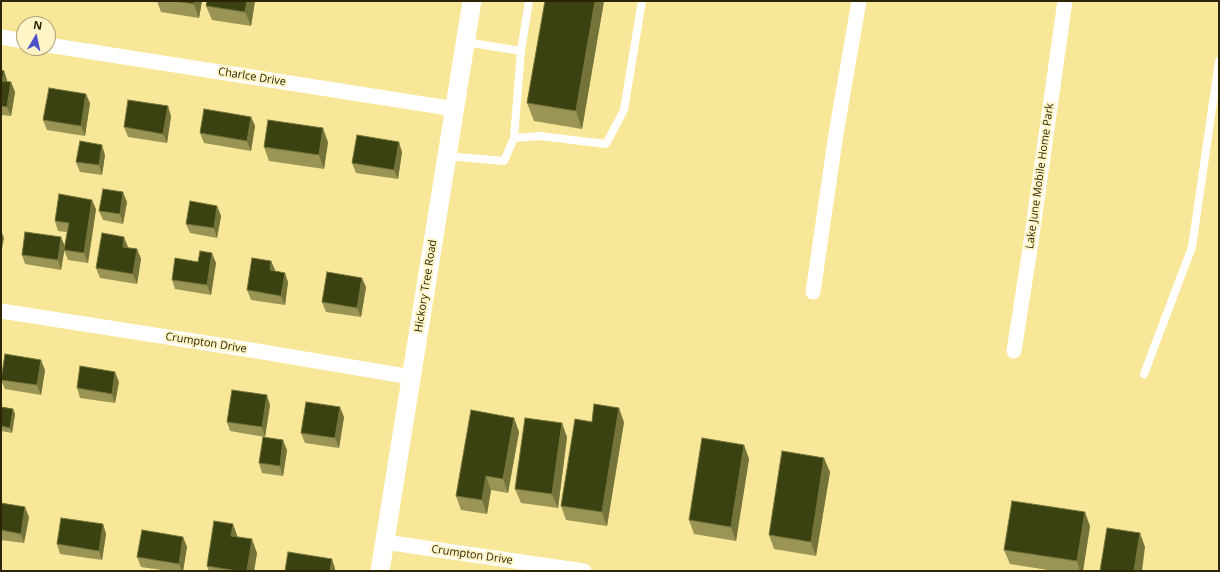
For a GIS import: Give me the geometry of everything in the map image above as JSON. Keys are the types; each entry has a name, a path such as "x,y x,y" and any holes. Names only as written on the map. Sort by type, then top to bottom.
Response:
{"street":[{"name":"Hickory Tree Road","path":"380,571 472,1"},
{"path":"812,292 836,134 859,1"},
{"name":"Lake June Mobile Home Park","path":"1014,351 1065,1"},
{"path":"1,37 16,40"},
{"name":"Charlce Drive","path":"56,45 455,109"},
{"name":"Crumpton Drive","path":"1,311 411,377"},
{"name":"Crumpton Drive","path":"384,542 584,571"}],"lane":[{"path":"447,156 504,161 514,138 521,51 529,1"},
{"path":"514,138 540,136 606,144 624,110 642,1"},
{"path":"466,42 521,51"},
{"path":"1144,374 1192,247 1219,61"}],"building":[{"path":"174,1 194,1 194,4"},
{"path":"207,1 247,1 245,12 206,6"},
{"path":"545,1 595,1 576,111 527,103"},
{"path":"1,70 4,71 2,81 11,82 7,107 1,106"},
{"path":"49,88 86,94 81,126 43,120"},
{"path":"128,100 168,106 163,134 124,127"},
{"path":"204,109 251,117 247,141 200,133"},
{"path":"268,120 323,128 319,155 264,147"},
{"path":"357,135 399,142 394,170 352,163"},
{"path":"80,141 102,145 99,165 76,162"},
{"path":"103,189 123,192 120,214 99,211"},
{"path":"59,194 92,200 84,253 64,250 69,223 55,221"},
{"path":"190,201 217,206 214,228 186,224"},
{"path":"25,232 61,237 58,260 22,255"},
{"path":"102,233 124,237 123,247 137,249 133,274 96,268"},
{"path":"200,251 212,253 207,285 172,280 175,258 198,262"},
{"path":"252,258 271,261 270,270 285,273 281,296 247,290"},
{"path":"327,272 362,278 357,308 322,302"},
{"path":"5,354 41,360 37,385 1,380"},
{"path":"80,366 115,372 112,394 77,388"},
{"path":"232,390 267,395 262,427 227,422"},
{"path":"306,402 340,407 335,438 301,433"},
{"path":"594,404 619,408 602,512 561,506 575,419 592,422"},
{"path":"1,407 13,409 10,428 1,426"},
{"path":"471,410 514,418 503,479 486,476 482,500 456,496"},
{"path":"525,418 562,423 552,494 515,489"},
{"path":"263,437 283,440 280,466 259,463"},
{"path":"702,438 744,445 731,527 689,520"},
{"path":"782,451 824,458 811,542 769,535"},
{"path":"1012,501 1085,512 1077,561 1004,550"},
{"path":"1,503 25,507 21,534 1,530"},
{"path":"61,518 103,524 99,551 57,544"},
{"path":"214,521 233,524 231,536 252,539 247,571 207,566"},
{"path":"1107,528 1140,533 1134,571 1100,571"},
{"path":"142,530 183,537 179,564 137,557"},
{"path":"288,552 332,559 330,571 285,571"}]}
